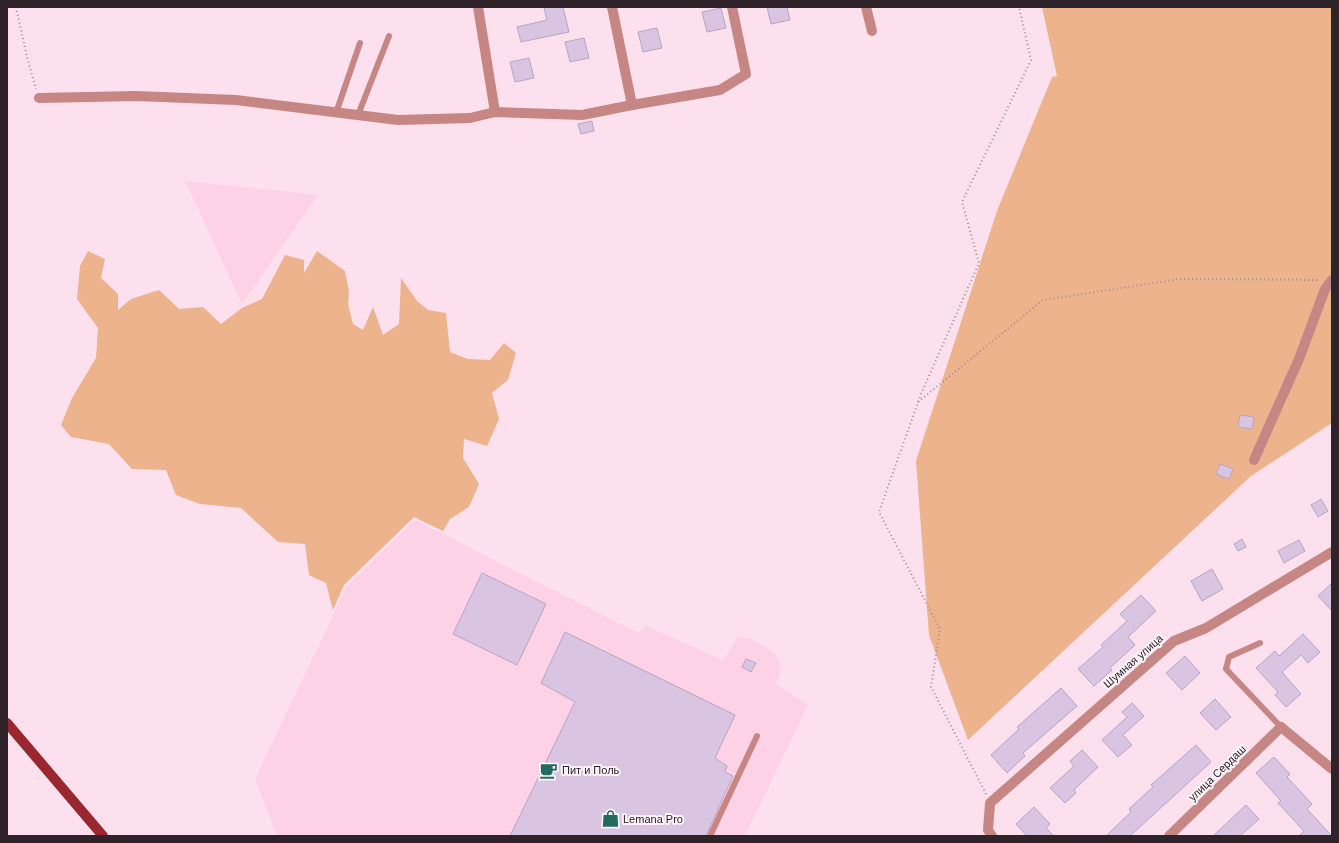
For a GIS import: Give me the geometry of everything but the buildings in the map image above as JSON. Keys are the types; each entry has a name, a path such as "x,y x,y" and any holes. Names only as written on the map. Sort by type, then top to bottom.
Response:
{"main road":[{"path":"7,723 103,836"}],"street":[{"path":"478,7 496,112"},
{"path":"612,7 632,105"},
{"path":"39,98 136,96 236,100 398,120 470,118 496,112 582,115 720,90 746,74 732,7"},
{"path":"866,7 872,31"},
{"path":"1254,460 1299,359 1328,280"},
{"name":"Шумная улица","path":"990,803 1174,641 1206,628 1332,552"},
{"path":"1281,727 1332,769"},
{"name":"улица Сердаш","path":"1168,836 1281,727"},
{"path":"990,803 988,830 992,836"}],"lane":[{"path":"358,116 389,36"},
{"path":"336,113 360,43"},
{"path":"1260,643 1229,657 1226,669 1281,727"},
{"path":"710,836 757,736"}],"path":[{"path":"16,7 26,57 39,98"},
{"path":"990,803 931,687 940,629 879,512 917,403 979,263 962,202 1030,60 1019,7"},
{"path":"917,403 1043,300 1180,279 1328,280"}],"shaded area":[{"path":"1042,7 1332,7 1332,423 1251,476 968,740 929,635 916,461 997,211 1052,77 1057,76"},
{"path":"185,181 318,195 242,304"},
{"path":"88,251 105,259 101,278 118,294 118,310 131,299 159,290 179,309 203,307 221,324 242,308 262,299 285,255 304,260 304,273 317,251 345,271 349,292 348,304 353,324 363,330 373,307 383,335 399,324 401,278 417,301 428,310 446,313 450,352 468,359 490,360 504,343 516,353 508,380 492,393 499,419 487,446 464,439 463,458 479,484 469,507 450,519 443,531 414,517 344,585 333,610 326,583 309,575 305,544 278,542 241,508 200,504 176,495 166,470 132,469 109,444 71,437 61,425 72,398 96,358 98,328 77,299 80,266"},
{"path":"415,520 639,633 646,626 723,660 738,637 752,639 776,654 781,669 776,684 808,705 745,836 277,836 255,779 347,586"}],"place":[{"name":"Пит и Поль","path":"549,770"},
{"name":"Lemana Pro","path":"610,819"}]}
